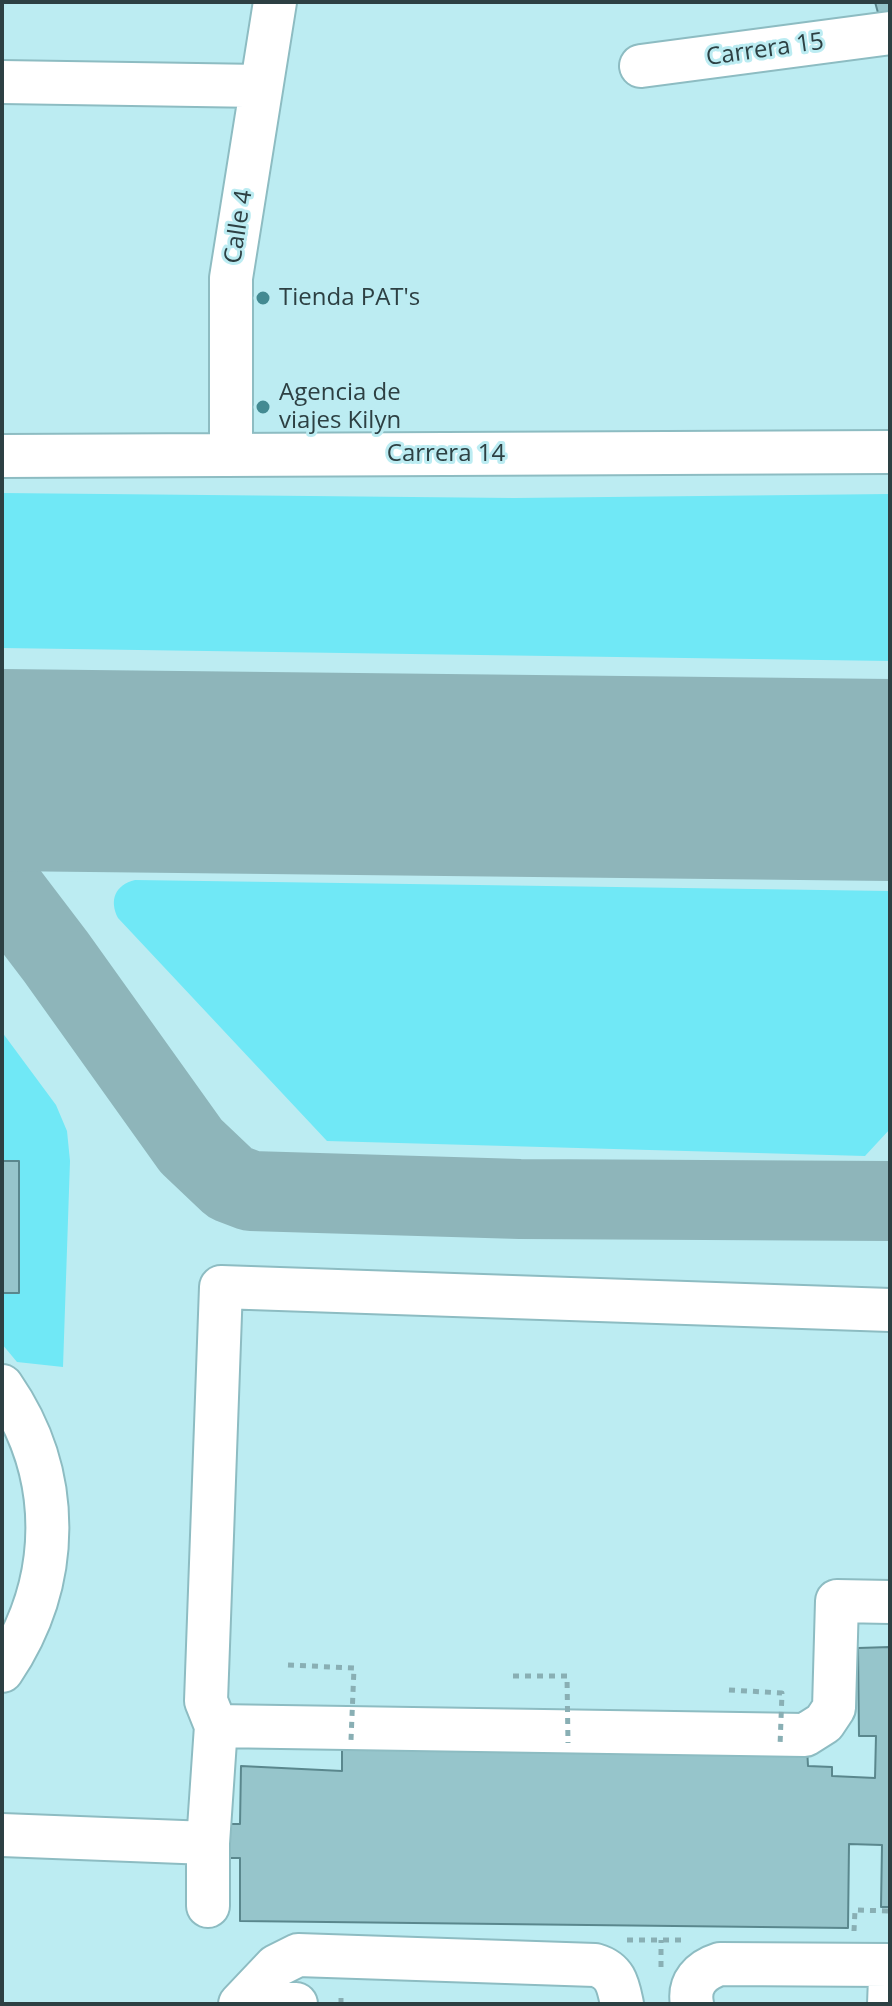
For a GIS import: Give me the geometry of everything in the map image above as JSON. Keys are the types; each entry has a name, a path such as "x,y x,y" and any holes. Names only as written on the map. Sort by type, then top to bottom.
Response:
{"street":[{"name":"Calle 4","path":"231,455 231,278 275,2"},
{"name":"Carrera 15","path":"641,66 890,33"},
{"path":"2,82 261,86"},
{"name":"Carrera 14","path":"2,456 890,452"},
{"path":"208,1906 208,1843 216,1726 206,1701 221,1287 890,1310"},
{"path":"2,1386 21,1413 34,1443 48,1513 46,1559 36,1606 18,1647 2,1671"},
{"path":"216,1726 805,1735 816,1730 834,1708 837,1601 890,1602"},
{"path":"2,1835 208,1843"},
{"path":"241,2003 276,1966 298,1955 595,1965 606,1968 614,1975 622,2004"},
{"path":"692,2004 695,1979 709,1967 720,1964 890,1965"},
{"path":"889,2004 890,1978"},
{"path":"241,2003 296,2004"}],"path":[{"path":"288,1665 354,1668 351,1740"},
{"path":"513,1676 567,1676 568,1743"},
{"path":"729,1690 782,1693 780,1746"}],"shaded area":[{"path":"2,493 514,498 890,494 890,661 2,648"},
{"path":"135,880 890,891 890,1129 865,1156 327,1141 118,918 114,899 118,889"},
{"path":"2,1032 56,1105 67,1131 70,1161 63,1367 17,1362 2,1344"}],"building":[{"path":"875,2 890,2 890,17 880,20"},
{"path":"2,1161 19,1161 19,1293 2,1293"},
{"path":"890,1647 890,1907 881,1907 882,1845 849,1844 848,1928 240,1921 240,1858 228,1858 228,1824 240,1824 241,1766 342,1771 342,1740 807,1747 808,1766 832,1767 832,1776 875,1778 876,1736 859,1736 858,1648"}],"taxiway":[{"path":"2,781 17,771"},
{"path":"2,886 191,1146 230,1183 251,1191 520,1199 890,1201"}],"runway":[{"path":"2,770 890,780"}],"place":[{"name":"Tienda PAT's","path":"263,298"},
{"name":"Agencia de viajes Kilyn","path":"263,407"}]}
